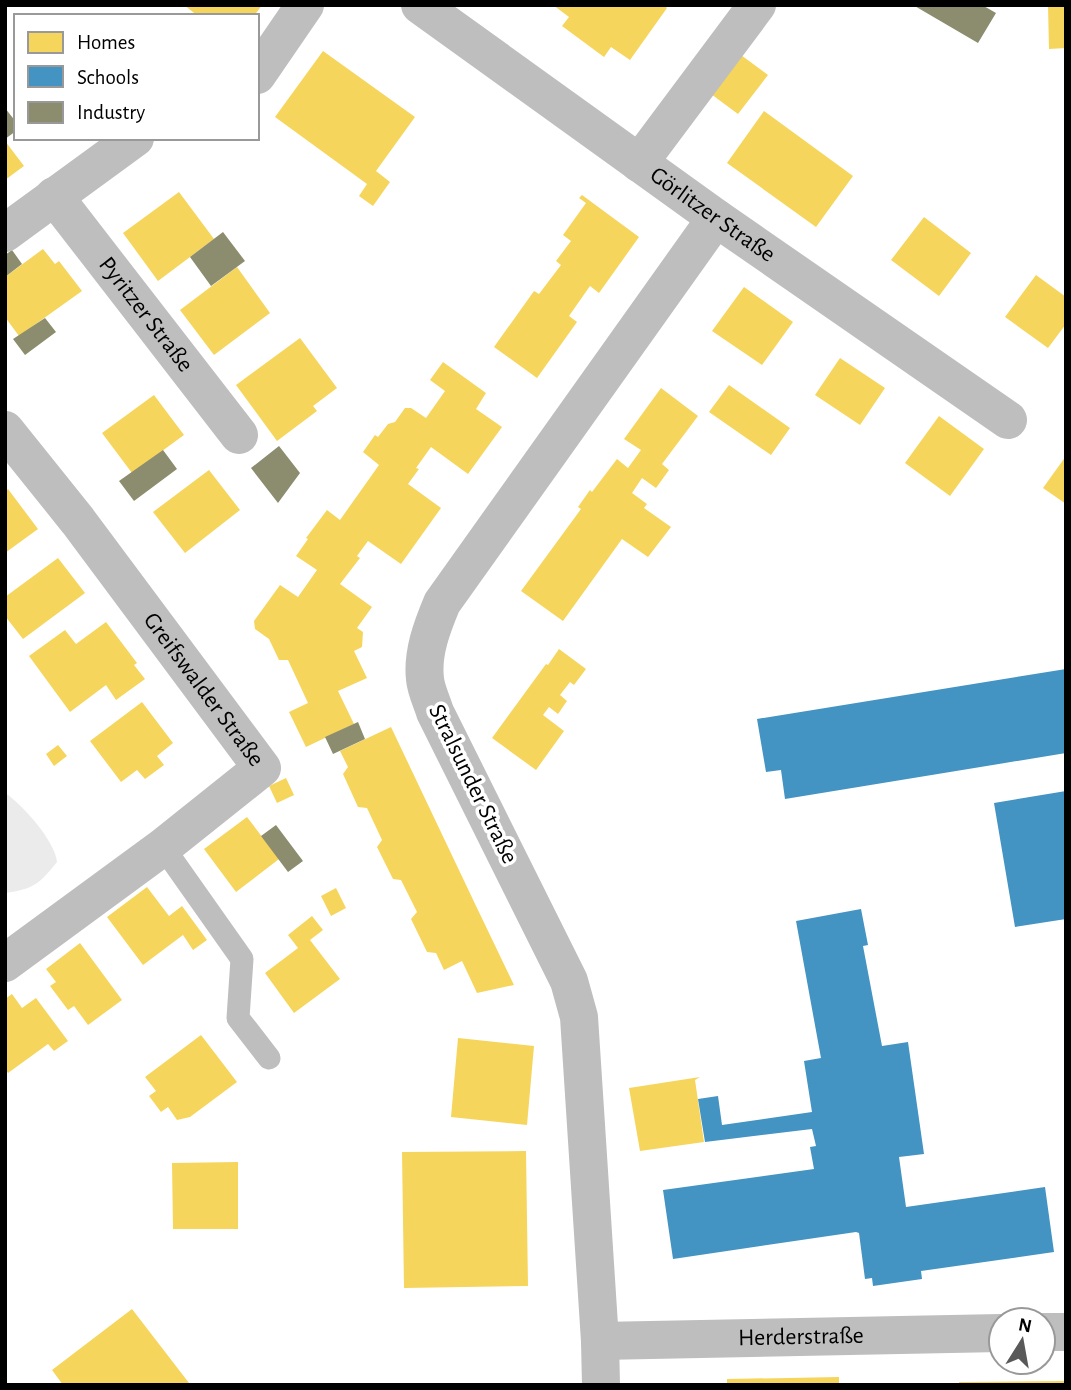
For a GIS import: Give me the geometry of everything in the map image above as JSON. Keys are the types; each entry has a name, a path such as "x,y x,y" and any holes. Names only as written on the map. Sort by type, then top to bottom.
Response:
{"street":[{"path":"259,72 305,5"},
{"name":"Görlitzer Straße","path":"420,5 716,218 1008,420"},
{"path":"639,163 757,5"},
{"path":"5,233 132,140"},
{"name":"Pyritzer Straße","path":"54,196 239,435"},
{"name":"Stralsunder Straße","path":"601,1385 579,1017 569,981 435,712 425,681 426,655 430,631 442,603 716,218"},
{"name":"Greifswalder Straße","path":"5,430 78,521 262,768 163,847 5,963"},
{"name":"Herderstraße","path":"600,1341 987,1333"}],"lane":[{"path":"163,847 242,959 239,1018 269,1058"}],"shaded area":[{"path":"5,793 37,824 55,853 57,862 35,884 23,890 5,893"}],"building: Homes":[{"path":"184,5 262,5 255,14 195,14"},
{"path":"553,5 664,5 667,8 630,60 611,47 604,57 562,26 569,17"},
{"path":"1048,5 1066,5 1066,48 1049,49"},
{"path":"323,51 415,117 376,171 390,182 373,206 359,196 367,184 275,117"},
{"path":"741,55 768,75 738,114 711,94"},
{"path":"764,111 853,176 816,227 727,163"},
{"path":"5,141 24,166 5,180"},
{"path":"179,192 214,239 158,281 123,233"},
{"path":"582,195 639,237 599,293 590,286 569,316 577,322 537,378 494,347 534,291 539,294 561,265 556,261 571,241 563,235 586,203 579,198"},
{"path":"924,217 971,253 939,296 891,260"},
{"path":"43,249 55,264 59,261 82,291 19,336 5,317 5,277"},
{"path":"237,267 270,313 214,355 180,310"},
{"path":"1036,275 1066,297 1066,324 1048,348 1005,317"},
{"path":"744,287 793,322 762,365 712,331"},
{"path":"300,338 337,388 313,406 317,411 277,441 236,385"},
{"path":"840,358 885,388 860,425 815,395"},
{"path":"443,362 486,393 476,409 502,427 468,474 431,447 408,484 441,508 401,564 368,541 357,556 360,558 340,584 372,607 357,628 363,632 362,647 354,651 367,678 338,691 354,724 306,747 289,712 308,703 288,660 279,660 269,639 255,629 254,621 280,585 298,597 317,570 296,556 308,539 306,538 327,510 340,520 379,465 363,452 375,435 378,437 388,424 395,422 405,408 411,408 426,418 445,391 430,380"},
{"path":"729,385 790,428 771,455 709,412"},
{"path":"661,388 698,416 662,464 669,470 656,488 642,478 632,493 647,504 644,508 671,527 648,557 622,539 563,621 521,591 581,509 578,507 590,490 592,492 617,459 628,468 641,450 624,439"},
{"path":"154,395 184,435 132,473 102,433"},
{"path":"939,416 984,449 950,496 905,463"},
{"path":"1066,456 1066,504 1043,488"},
{"path":"209,470 240,510 185,553 153,512"},
{"path":"8,489 38,529 5,553 5,492"},
{"path":"58,558 85,593 23,639 5,616 5,597"},
{"path":"106,622 137,663 134,665 145,679 116,700 106,685 70,712 29,656 65,630 76,644"},
{"path":"559,649 586,669 574,685 570,682 560,695 567,701 558,714 549,707 543,715 564,731 536,770 492,738"},
{"path":"142,702 173,743 157,756 164,765 145,779 137,770 121,782 90,741"},
{"path":"391,727 514,985 477,993 462,961 444,970 436,953 427,952 411,919 417,912 401,880 393,879 377,847 382,840 367,808 358,807 343,774 348,767 340,751"},
{"path":"58,745 67,756 54,766 46,754"},
{"path":"286,778 294,795 277,803 269,786"},
{"path":"247,817 279,859 236,892 204,849"},
{"path":"147,887 169,916 182,906 207,940 193,950 183,935 143,965 107,917"},
{"path":"336,888 346,908 331,916 321,896"},
{"path":"312,916 323,930 310,940 340,979 294,1013 265,973 298,948 288,935"},
{"path":"80,943 122,1000 88,1025 74,1006 68,1010 50,986 56,982 46,969"},
{"path":"12,994 22,1008 36,998 68,1041 54,1051 48,1044 8,1073 5,1069 5,999"},
{"path":"201,1035 237,1082 190,1117 177,1120 168,1107 161,1112 149,1096 156,1091 145,1077"},
{"path":"458,1038 534,1046 527,1125 451,1117"},
{"path":"700,1077 695,1080 704,1142 640,1151 629,1088"},
{"path":"526,1151 528,1286 404,1288 402,1152"},
{"path":"238,1162 238,1229 173,1229 172,1163"},
{"path":"132,1309 188,1385 63,1385 52,1370"},
{"path":"839,1377 839,1385 727,1385 727,1379"},
{"path":"1066,1381 1066,1385 959,1385 959,1382"}],"building: Schools":[{"path":"1066,669 1066,753 785,799 781,770 766,772 757,719"},
{"path":"1066,791 1066,919 1015,927 994,803"},
{"path":"861,909 868,945 863,946 882,1046 908,1042 924,1154 899,1157 906,1207 1045,1187 1054,1252 921,1271 922,1279 873,1286 872,1278 865,1279 859,1233 856,1232 673,1259 663,1190 814,1169 810,1147 816,1146 812,1129 705,1142 698,1099 718,1096 722,1125 812,1112 804,1061 821,1058 796,921"}],"building: Industry":[{"path":"913,5 982,5 996,13 978,43"},
{"path":"5,108 14,119 14,132 5,139"},
{"path":"223,232 245,261 211,286 190,257"},
{"path":"12,250 22,264 5,277 5,255"},
{"path":"45,318 56,332 25,355 13,339"},
{"path":"279,446 300,473 278,503 251,468"},
{"path":"163,450 177,469 134,501 119,481"},
{"path":"358,722 365,739 333,754 325,737"},
{"path":"276,825 303,861 288,872 261,836"}]}
